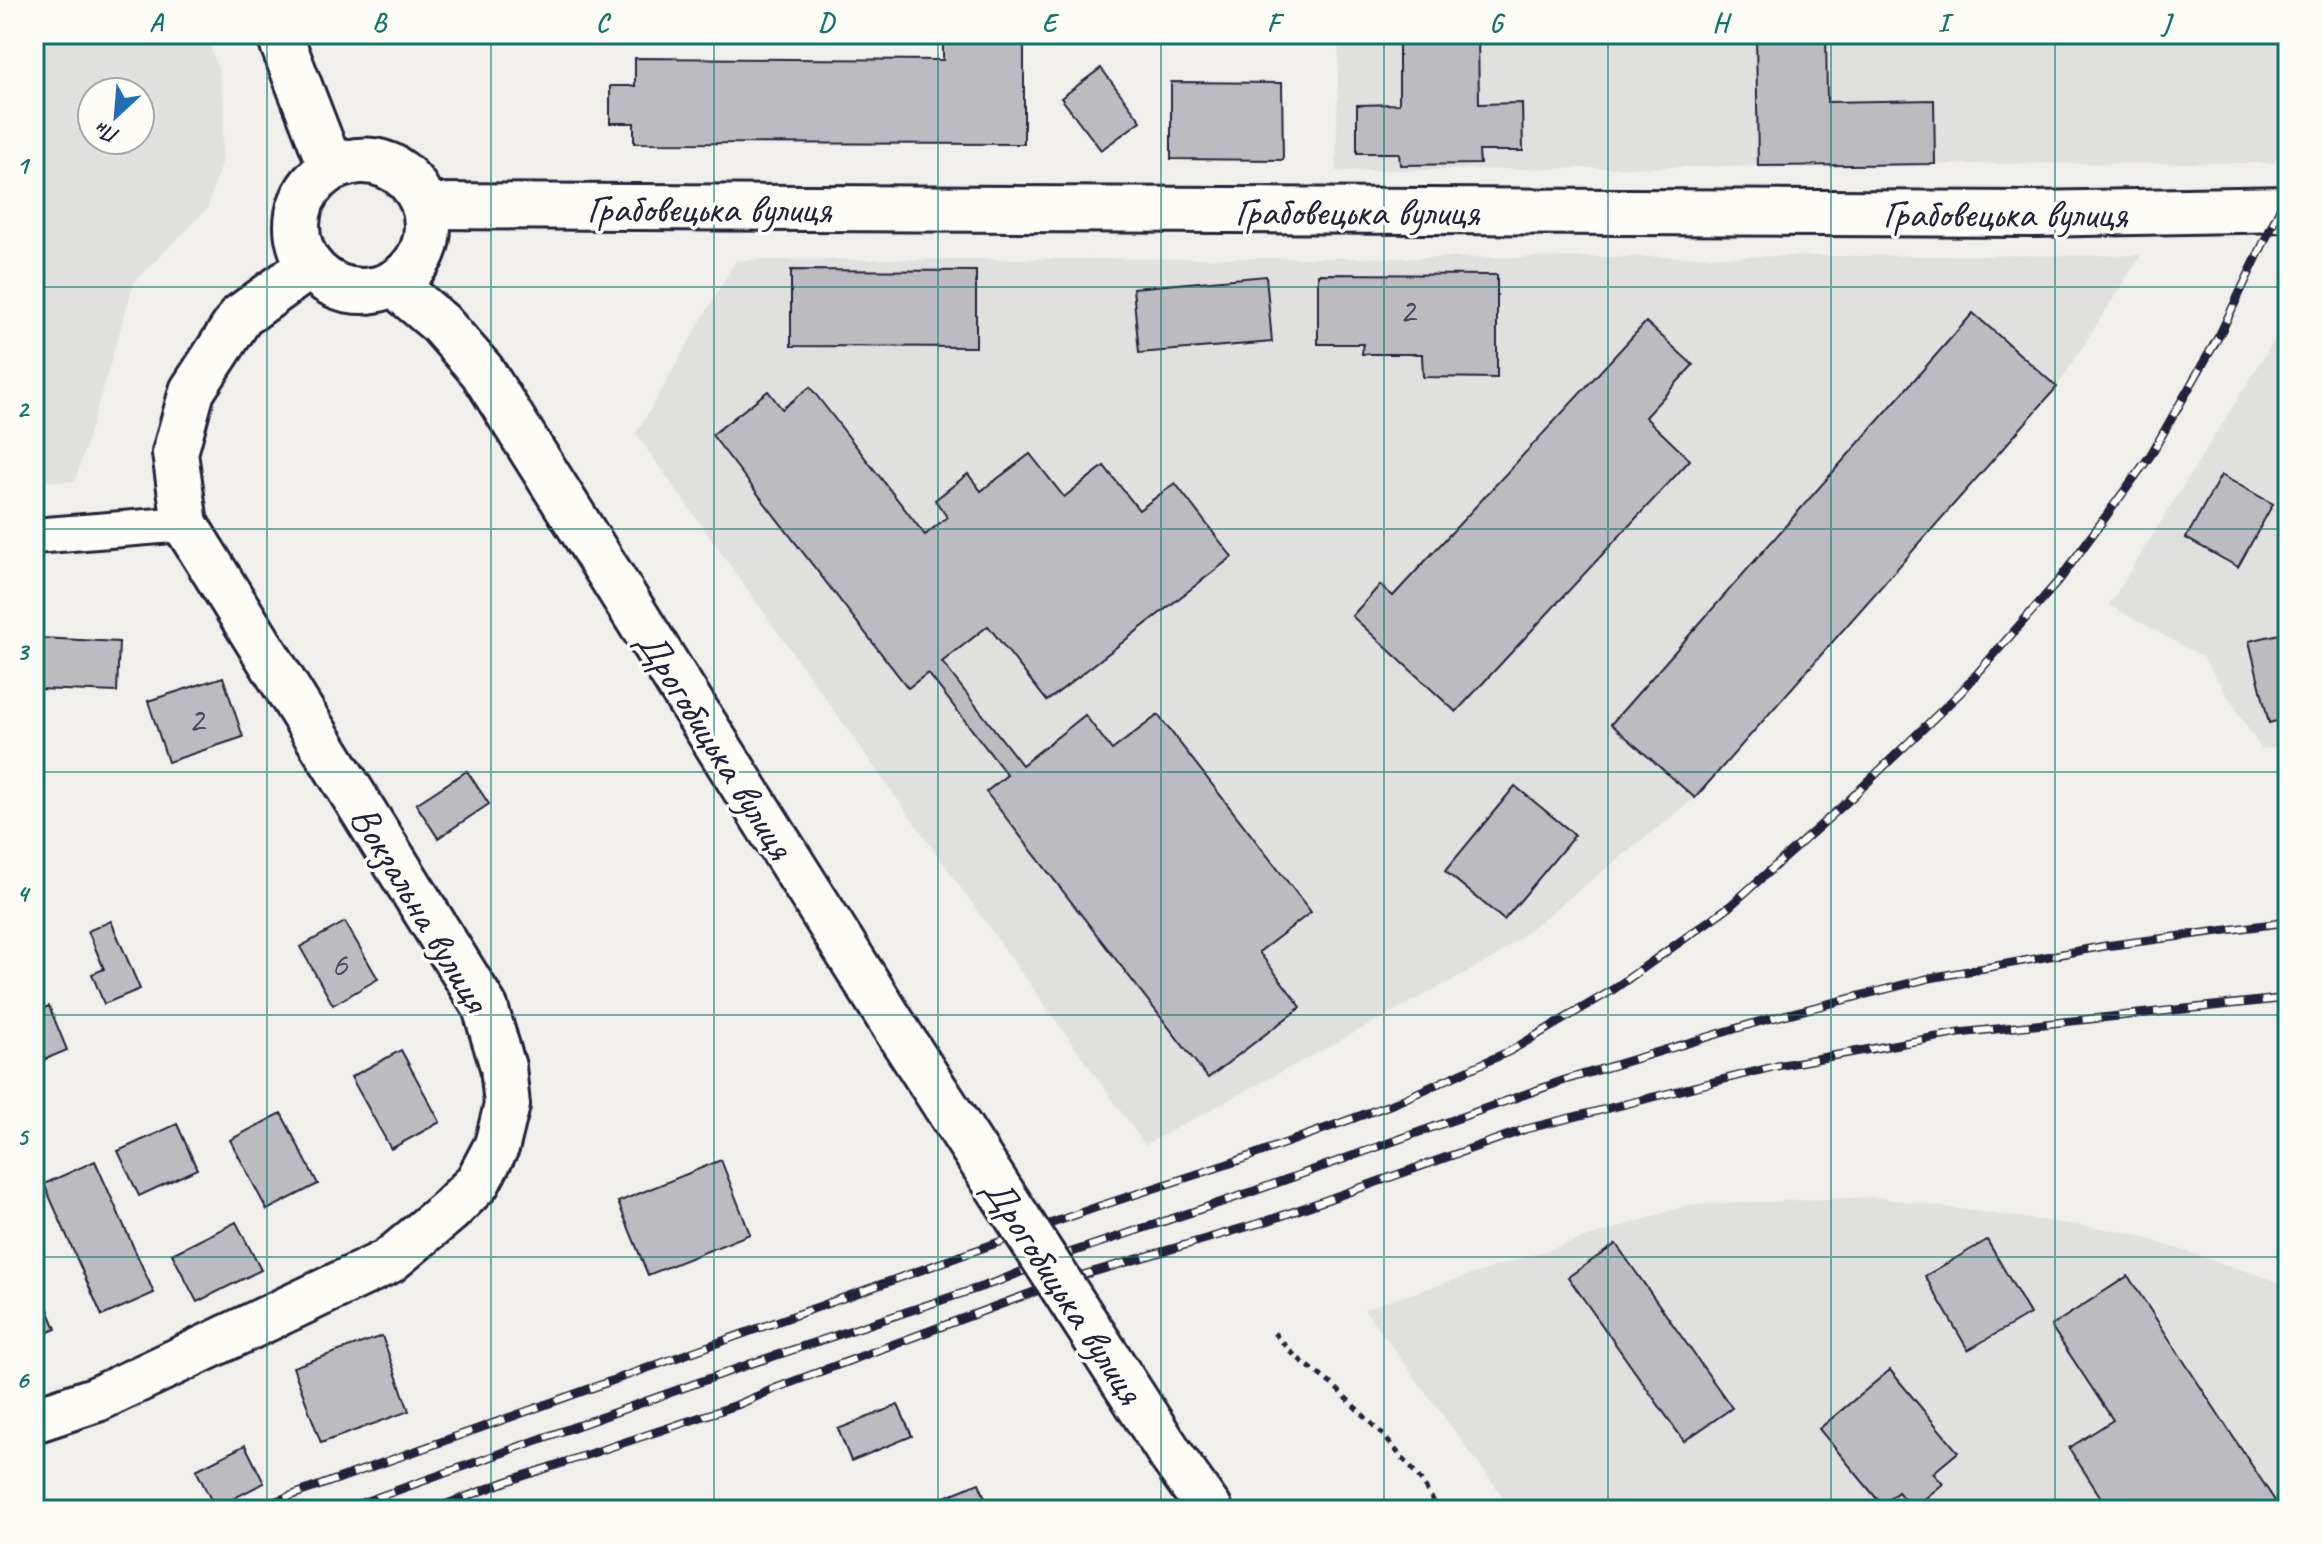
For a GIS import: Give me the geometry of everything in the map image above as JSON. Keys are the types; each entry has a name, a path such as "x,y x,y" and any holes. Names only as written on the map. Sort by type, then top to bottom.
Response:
{"street":[{"path":"279,34 331,168"},
{"path":"353,160 376,161 398,170 415,186 425,206 428,229 423,251 411,271 395,285 371,291 348,290 327,282 310,266 299,246 296,223 301,201 313,182 331,168 353,160"},
{"name":"Грабовецька вулиця","path":"425,206 2018,214 2288,209"},
{"name":"Вокзальна вулиця","path":"34,1420 97,1399 389,1261 477,1183 497,1145 507,1105 503,1067 485,1007 185,524 175,453 192,391 241,316 310,266"},
{"name":"Дрогобицька вулиця","path":"395,285 440,323 482,371 903,1040 1171,1455 1210,1510"},
{"path":"34,536 185,524"}],"path":[{"path":"1274,1333 1295,1356 1334,1386 1382,1434 1418,1476 1439,1510"}],"shaded area":[{"path":"34,34 205,34 218,68 225,109 221,162 208,208 134,283 75,482 34,481"},
{"path":"1339,34 2288,34 2288,127 2274,163 1336,171"},
{"path":"2141,255 2057,387 1695,798 1495,957 1145,1145 636,434 736,260"},
{"path":"2288,318 2288,745 2261,749 2203,657 2109,605"},
{"path":"1873,1197 2127,1232 2288,1285 2288,1510 1513,1510 1364,1309 1688,1205"}],"building":[{"path":"943,34 1024,34 1024,144 634,143 634,123 610,123 610,86 635,86 635,58 943,60"},
{"path":"1399,34 1478,34 1479,104 1522,103 1523,151 1479,151 1480,164 1400,165 1399,153 1357,153 1357,105 1399,104"},
{"path":"1756,34 1826,34 1827,102 1934,100 1935,164 1758,166"},
{"path":"1101,68 1141,121 1101,150 1061,98"},
{"path":"1171,82 1282,83 1283,160 1171,159"},
{"path":"791,270 976,271 976,347 791,346"},
{"path":"1318,274 1497,275 1497,378 1423,377 1422,354 1362,354 1363,344 1318,344"},
{"path":"1266,276 1272,342 1139,353 1133,288"},
{"path":"1973,313 2057,387 1695,798 1611,724"},
{"path":"1646,322 1693,365 1645,417 1690,460 1456,712 1352,616 1380,585 1393,596"},
{"path":"810,387 925,535 947,517 935,500 968,474 981,491 1030,454 1064,497 1104,466 1139,510 1175,483 1232,557 1047,701 988,626 942,662 1022,765 1085,715 1112,750 1158,715 1311,912 1259,952 1301,1007 1208,1078 986,792 1007,775 928,673 908,688 712,435 768,391 782,409"},
{"path":"2221,475 2273,504 2238,567 2186,538"},
{"path":"2288,632 2288,718 2269,723 2249,641"},
{"path":"40,638 119,642 117,692 38,689"},
{"path":"223,677 243,737 168,762 148,701"},
{"path":"467,771 489,804 438,838 416,804"},
{"path":"1515,786 1575,835 1504,920 1445,871"},
{"path":"111,921 140,989 104,1004 92,974 104,969 88,931"},
{"path":"345,922 378,979 333,1005 300,947"},
{"path":"49,1006 67,1050 34,1064 34,1012"},
{"path":"401,1050 440,1122 391,1149 351,1077"},
{"path":"281,1113 318,1184 267,1210 230,1140"},
{"path":"177,1124 197,1169 139,1196 118,1151"},
{"path":"721,1160 750,1234 648,1275 618,1202"},
{"path":"95,1161 154,1293 102,1316 44,1184"},
{"path":"236,1222 261,1270 197,1302 172,1254"},
{"path":"1987,1240 2030,1314 1968,1350 1925,1276"},
{"path":"1616,1244 1732,1408 1684,1441 1568,1277"},
{"path":"34,1275 56,1329 34,1338"},
{"path":"2128,1276 2281,1510 2109,1510 2069,1448 2113,1420 2051,1326"},
{"path":"382,1336 409,1411 321,1443 293,1367"},
{"path":"1890,1370 1958,1452 1933,1473 1943,1484 1912,1509 1898,1492 1882,1505 1819,1429"},
{"path":"898,1405 912,1436 851,1461 838,1429"},
{"path":"245,1445 264,1483 215,1508 196,1470"},
{"path":"979,1483 990,1510 912,1510"}],"railway":[{"path":"251,1510 1395,1103 1510,1051 1611,991 1730,906 1848,801 1962,691 2060,579 2150,456 2220,334 2288,192"},
{"path":"342,1510 750,1364 999,1281 1057,1257 1243,1195 1565,1080 1761,1021 1930,978 2105,946 2288,922"},
{"path":"431,1510 508,1481 737,1405 1069,1279 1267,1221 1526,1129 1777,1066 1959,1033 2288,998"}]}
